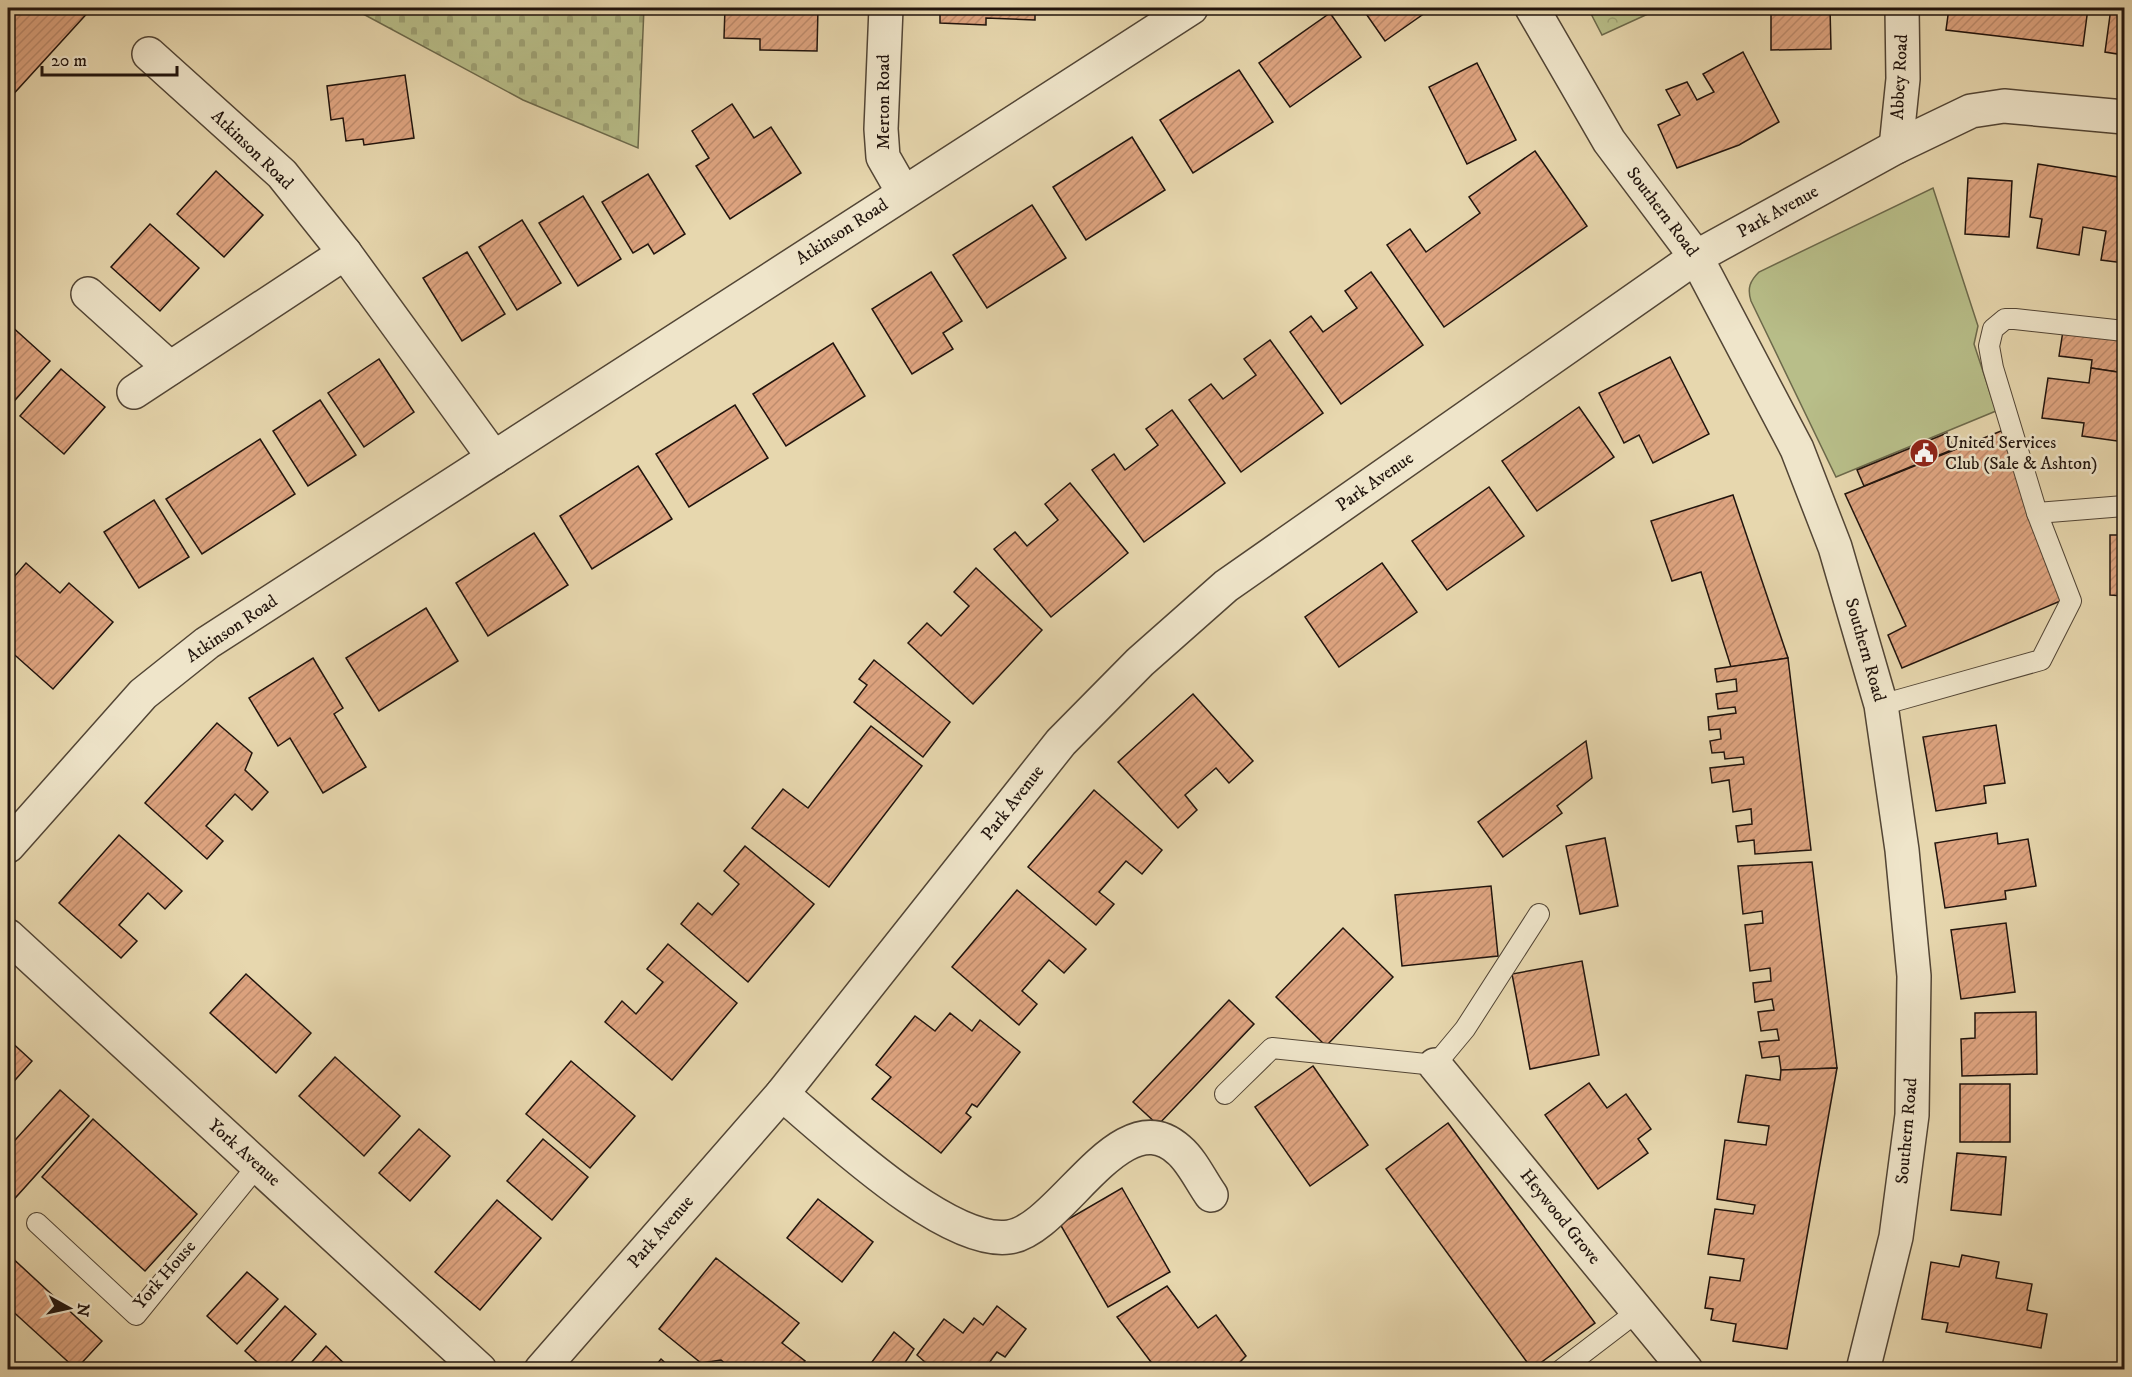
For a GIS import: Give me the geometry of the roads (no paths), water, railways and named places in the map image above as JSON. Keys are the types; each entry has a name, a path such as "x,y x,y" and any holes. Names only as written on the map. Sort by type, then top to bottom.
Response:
{"street":[{"name":"Merton Road","path":"886,8 881,129 883,157 903,192"},
{"name":"Atkinson Road","path":"8,846 143,694 207,644 903,192 1191,8"},
{"name":"Southern Road","path":"1532,8 1609,141 1696,257 1797,449 1835,547 1881,705 1902,850 1914,976 1912,1115 1896,1237 1863,1370"},
{"name":"Abbey Road","path":"1896,147 1903,79 1902,8"},
{"name":"Atkinson Road","path":"149,54 282,174 345,253 494,458"},
{"name":"Park Avenue","path":"541,1370 782,1094 1061,742 1140,662 1226,586 1696,257 1896,147 1971,111 1982,109 2015,107 2124,117"},
{"path":"134,392 345,253"},
{"path":"88,294 170,368"},
{"name":"York Avenue","path":"8,936 480,1370"},
{"name":"Heywood Grove","path":"1436,1065 1686,1370"},
{"path":"782,1094 904,1195 954,1225 988,1236 1008,1238 1029,1231 1046,1218 1094,1167 1118,1148 1144,1138 1164,1141 1180,1150 1211,1195"}],"lane":[{"path":"1881,705 2042,660 2071,601 2037,513 1993,368 1989,346 1993,329 2005,319 2014,319 2124,331"},
{"path":"2037,513 2124,506"},
{"path":"1225,1094 1272,1048 1436,1065 1465,1029 1539,914"},
{"name":"York House","path":"36,1223 136,1315 258,1165"},
{"path":"1561,1370 1638,1311"}],"place":[{"name":"United Services Club (Sale & Ashton)","path":"1924,453"}]}
